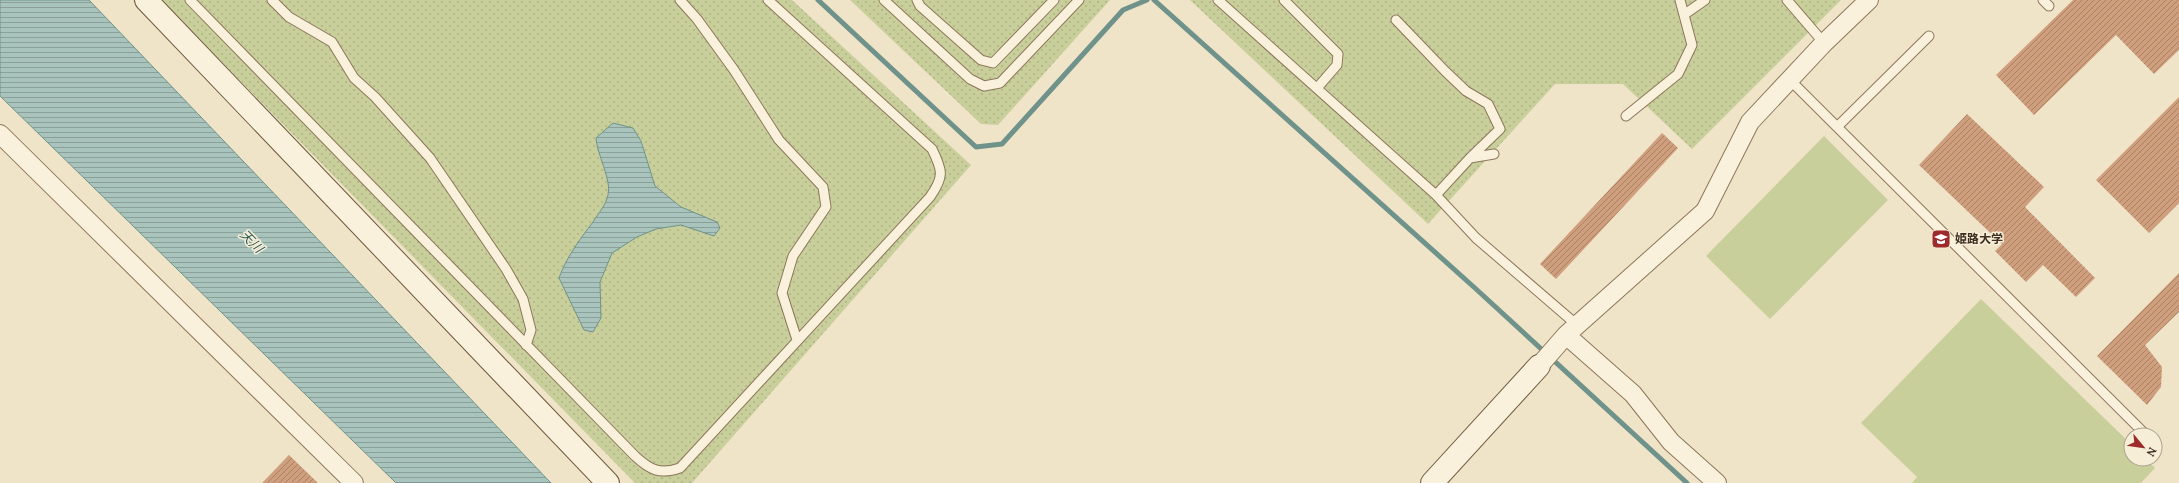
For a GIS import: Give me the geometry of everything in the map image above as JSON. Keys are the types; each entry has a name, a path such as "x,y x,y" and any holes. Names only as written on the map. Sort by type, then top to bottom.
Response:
{"street":[{"path":"146,0 608,483"},
{"path":"1432,483 1571,330 1705,211 1750,122 1824,42 1869,0"},
{"path":"0,134 354,483"},
{"path":"1571,330 1633,394 1672,442 1718,483"}],"lane":[{"path":"190,0 647,467 666,473 680,468 930,197 939,184 942,168 932,149 768,0"},
{"path":"272,0 289,17 332,42 354,78 375,97 430,158 506,269 523,300 532,330 526,345"},
{"path":"680,0 697,19 734,70 779,140 823,187 826,207 793,256 782,293 797,340"},
{"path":"884,0 970,79 984,86 1000,83 1078,0"},
{"path":"917,0 920,6 981,60 993,63 1054,0"},
{"path":"1218,0 1318,87 1436,195 1476,238 1571,330"},
{"path":"1284,0 1338,54 1337,65 1318,87"},
{"path":"1626,116 1678,74 1692,45 1685,14 1680,0"},
{"path":"1685,14 1705,0"},
{"path":"1787,0 1824,42"},
{"path":"1396,20 1444,71 1466,91 1488,104 1500,129 1470,158 1436,195"},
{"path":"1837,127 1929,36"},
{"path":"1790,80 2138,427"},
{"path":"1470,158 1494,154"}],"green space":[{"path":"161,0 792,0 971,165 692,483 635,483"},
{"path":"850,0 1110,0 998,125 981,124"},
{"path":"1190,0 1841,0 1692,149 1623,84 1555,84 1428,224"},
{"path":"1824,136 1888,200 1770,319 1706,256"},
{"path":"1981,299 2123,436 2123,467 2155,468 2141,483 1912,483 1917,477 1861,423"}],"water":[{"name":"天川","path":"0,0 89,0 551,483 396,483 0,96"},
{"path":"613,123 633,128 641,141 655,186 681,207 717,222 720,228 714,236 681,225 656,229 637,237 612,253 600,282 601,318 593,332 584,330 559,278 569,256 606,202 609,189 608,182 596,138"}],"building":[{"path":"2073,0 2179,0 2179,50 2154,74 2116,35 2034,115 1996,75"},
{"path":"2179,97 2179,203 2149,233 2096,180"},
{"path":"1967,114 2044,187 2025,207 2095,278 2076,297 2043,265 2026,282 1995,251 2002,244 1919,165"},
{"path":"1662,133 1678,148 1556,279 1540,264"},
{"path":"2179,273 2179,312 2145,345 2162,367 2161,387 2147,405 2097,356"},
{"path":"289,455 318,483 262,483"}],"waterway":[{"path":"818,0 976,147 1002,144 1123,10 1147,0"},
{"path":"1154,0 1476,289 1687,483"}],"place":[{"name":"姫路大学","path":"1941,239"}]}
